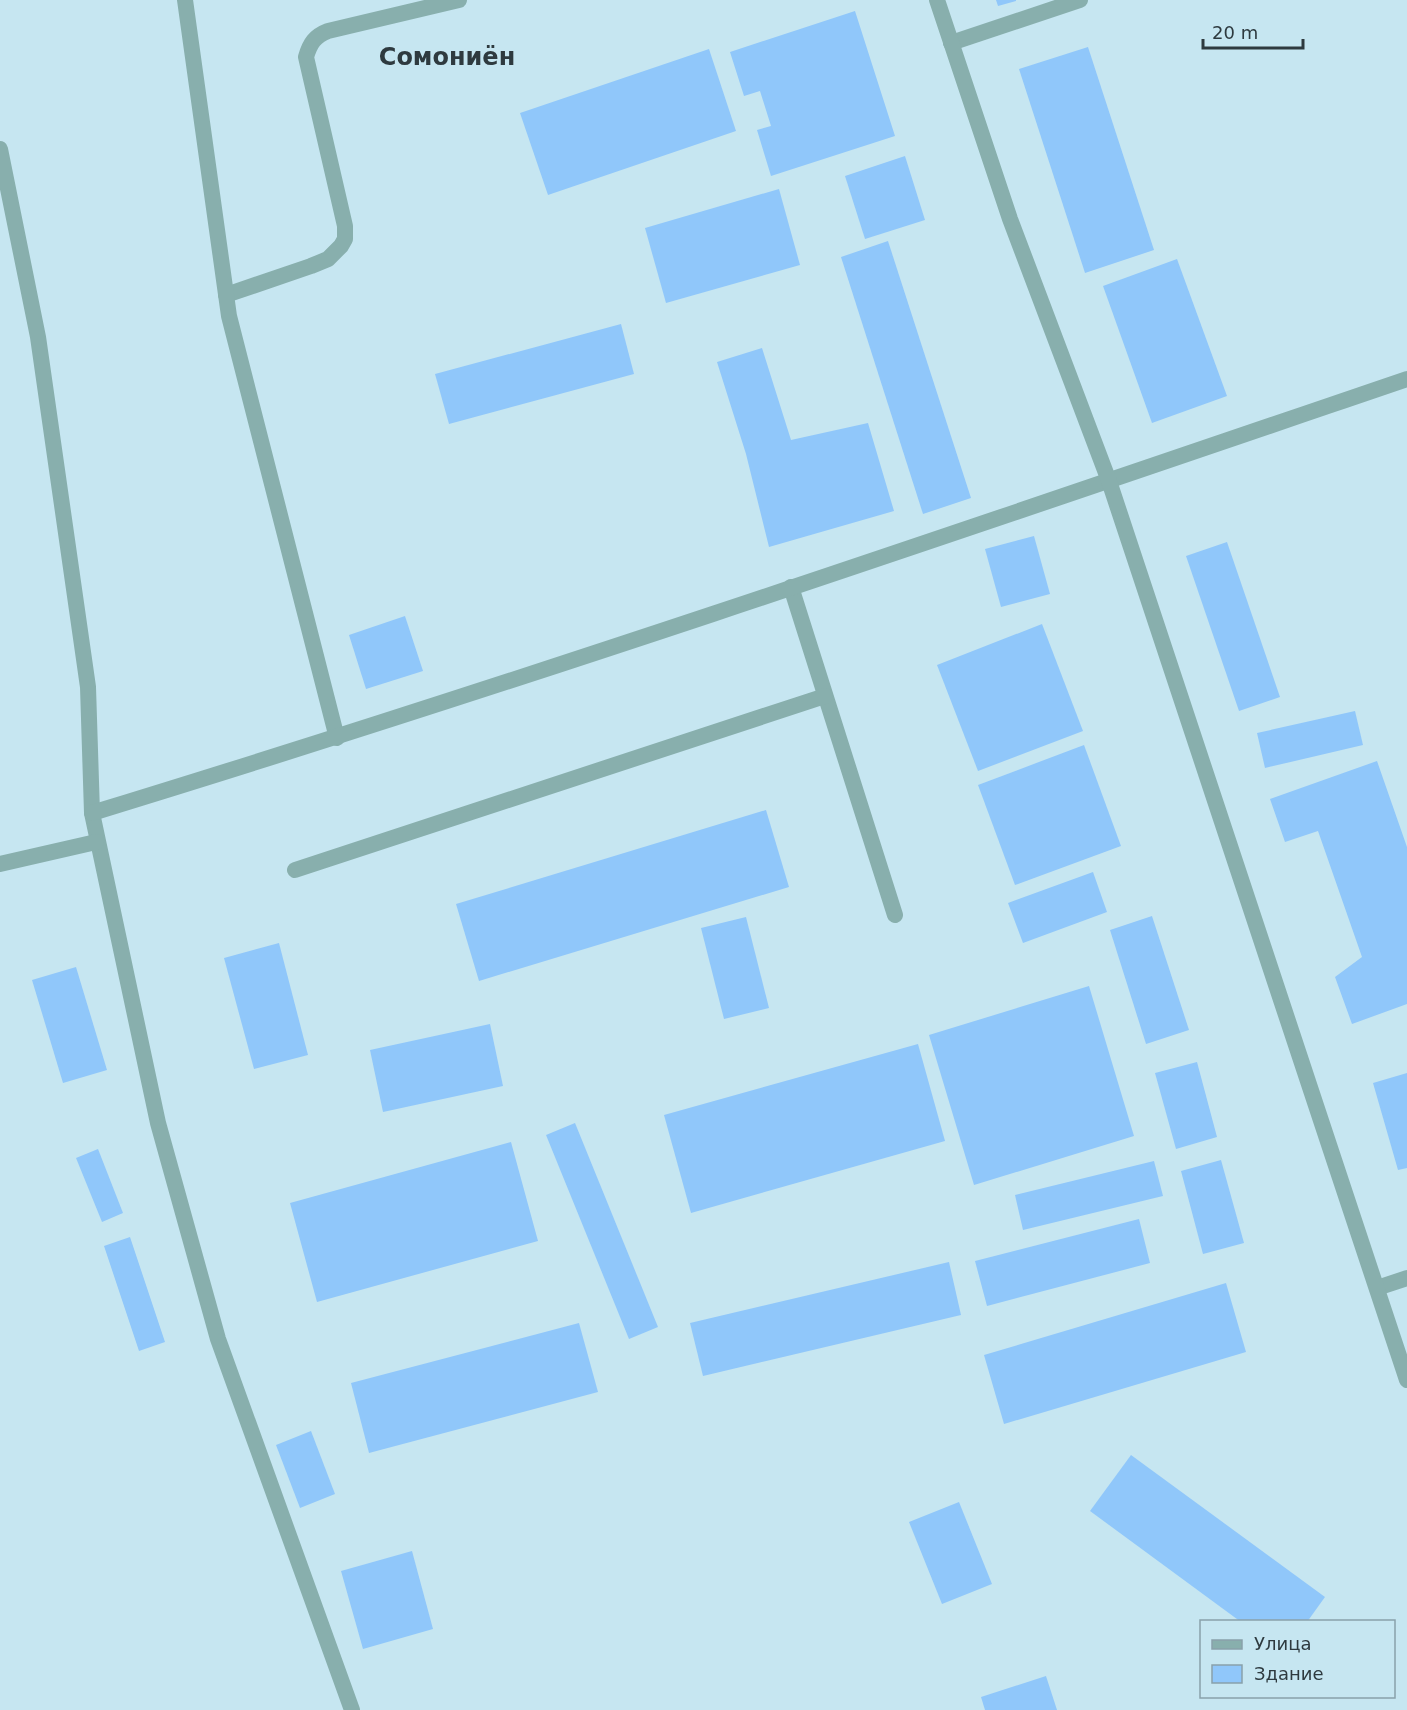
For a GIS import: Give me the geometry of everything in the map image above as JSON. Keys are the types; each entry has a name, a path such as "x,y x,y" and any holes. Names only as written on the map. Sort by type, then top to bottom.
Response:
{"street":[{"path":"184,0 229,316 337,738"},
{"path":"226,295 328,259 345,239 345,226 306,57 315,38 328,31 459,0"},
{"path":"937,0 1010,219 1109,481 1407,1380"},
{"path":"951,43 1080,0"},
{"path":"0,149 38,337 88,687 92,813 96,842 158,1123 218,1339 352,1710"},
{"path":"92,813 337,738 1109,481 1407,379"},
{"path":"791,587 895,915"},
{"path":"295,870 825,696"},
{"path":"0,864 96,842"},
{"path":"1377,1288 1407,1278"}],"building":[{"path":"996,0 1016,0 1016,1 998,6"},
{"path":"855,11 895,136 771,176 757,130 771,126 760,91 744,96 730,52"},
{"path":"1088,47 1154,250 1085,273 1019,69"},
{"path":"709,49 736,131 548,195 520,113"},
{"path":"905,156 925,220 865,239 845,176"},
{"path":"779,189 800,265 666,303 645,228"},
{"path":"888,241 971,498 923,514 841,257"},
{"path":"1177,259 1227,396 1152,423 1103,286"},
{"path":"621,324 634,374 449,424 435,374"},
{"path":"762,348 791,440 868,423 894,511 769,547 746,454 717,362"},
{"path":"1034,536 1050,594 1001,607 985,549"},
{"path":"1227,542 1280,697 1239,711 1186,556"},
{"path":"405,616 423,671 366,689 349,635"},
{"path":"1042,624 1083,731 978,771 937,665"},
{"path":"1355,711 1363,745 1265,768 1257,733"},
{"path":"1084,745 1121,846 1015,885 978,785"},
{"path":"1377,761 1407,847 1407,1004 1352,1024 1335,977 1362,957 1318,831 1285,842 1270,799"},
{"path":"766,810 789,887 479,981 456,904"},
{"path":"1093,872 1107,912 1023,943 1008,903"},
{"path":"1152,916 1189,1030 1146,1044 1110,930"},
{"path":"746,917 769,1008 724,1019 701,928"},
{"path":"279,943 308,1055 254,1069 224,958"},
{"path":"76,967 107,1070 63,1083 32,980"},
{"path":"1089,986 1134,1136 974,1185 929,1035"},
{"path":"490,1024 503,1086 383,1112 370,1050"},
{"path":"918,1044 945,1141 691,1213 664,1115"},
{"path":"1197,1062 1217,1137 1176,1149 1155,1073"},
{"path":"1407,1073 1407,1168 1398,1170 1373,1083"},
{"path":"575,1123 658,1327 629,1339 546,1135"},
{"path":"511,1142 538,1241 317,1302 290,1203"},
{"path":"98,1149 123,1213 102,1222 76,1158"},
{"path":"1221,1160 1244,1243 1203,1254 1181,1171"},
{"path":"1154,1161 1163,1196 1023,1230 1015,1195"},
{"path":"1139,1219 1150,1263 987,1306 975,1261"},
{"path":"130,1237 165,1342 139,1351 104,1246"},
{"path":"949,1262 961,1315 703,1376 690,1323"},
{"path":"1226,1283 1246,1352 1004,1424 984,1355"},
{"path":"579,1323 598,1392 369,1453 351,1383"},
{"path":"311,1431 335,1494 300,1508 276,1445"},
{"path":"1131,1455 1325,1597 1308,1620 1238,1620 1090,1511"},
{"path":"959,1502 992,1584 942,1604 909,1522"},
{"path":"412,1551 433,1629 363,1649 341,1571"},
{"path":"1046,1676 1057,1710 985,1710 981,1697"}],"district":[{"name":"Сомониён","path":"447,57"}]}
